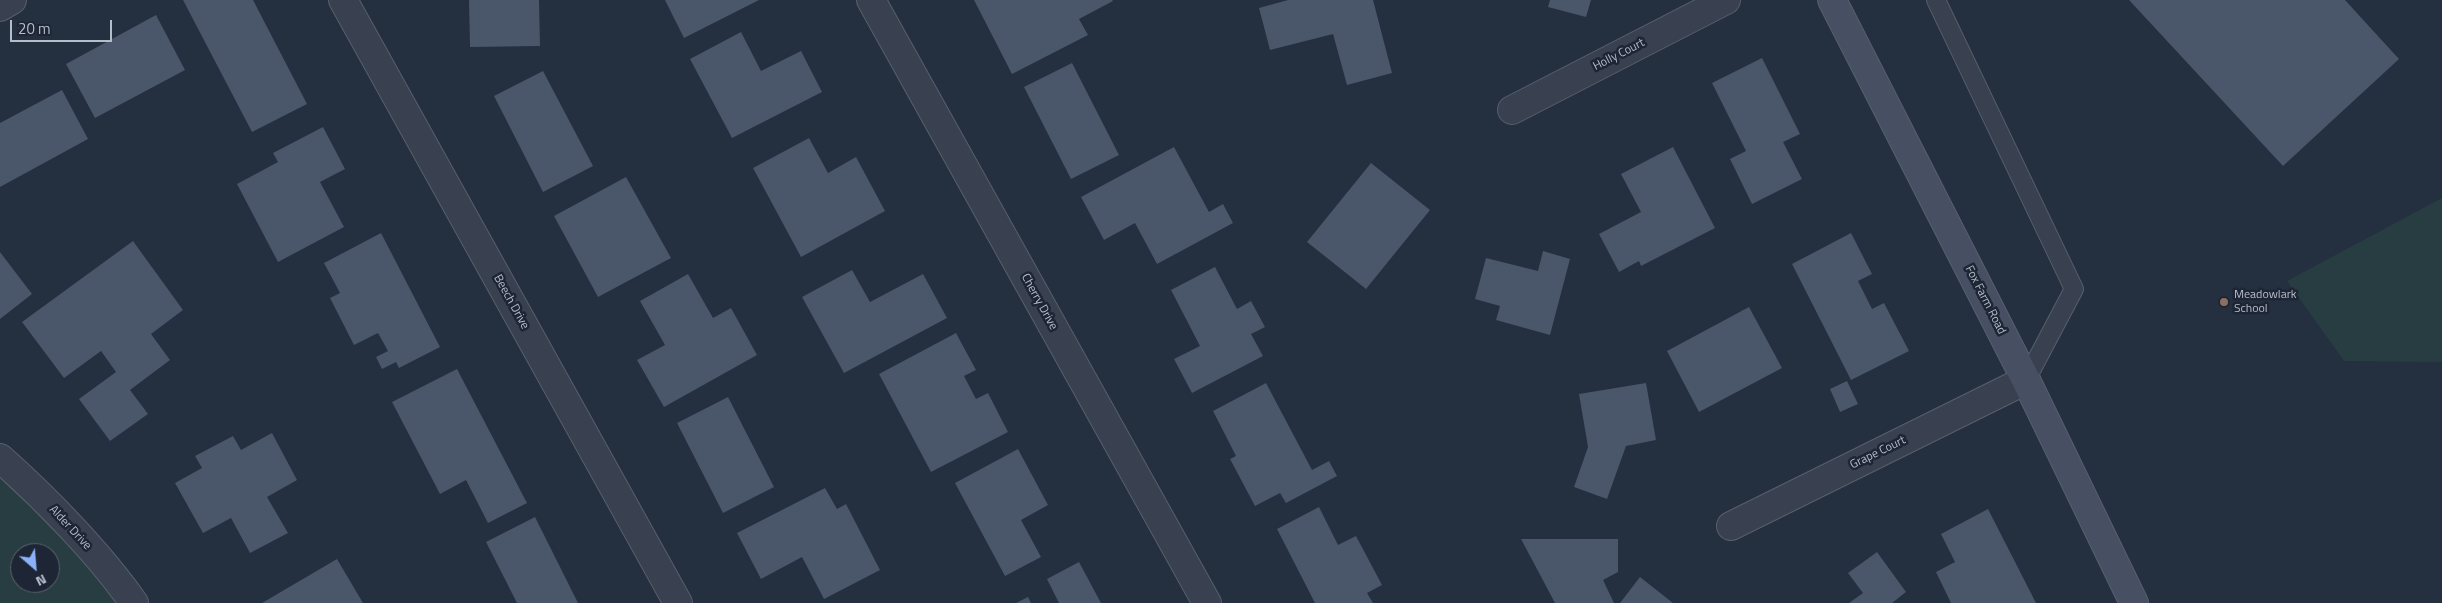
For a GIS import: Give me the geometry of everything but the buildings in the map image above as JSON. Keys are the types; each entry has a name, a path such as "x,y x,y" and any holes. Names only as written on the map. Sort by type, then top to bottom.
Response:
{"street":[{"path":"0,7 12,0"},
{"name":"Beech Drive","path":"343,0 678,603"},
{"name":"Cherry Drive","path":"870,0 1207,603"},
{"name":"Holly Court","path":"1512,110 1726,0"},
{"name":"Fox Farm Road","path":"1832,0 2026,380 2134,603"},
{"name":"Grape Court","path":"1731,526 2026,380"},
{"name":"Alder Drive","path":"0,458 27,482 118,580 134,603"}],"lane":[{"path":"1936,0 2074,290 2026,380"}],"green space":[{"path":"2442,198 2442,362 2344,361 2287,281"},
{"path":"0,458 134,603 0,603"}],"place":[{"name":"Meadowlark School","path":"2224,302"}]}
